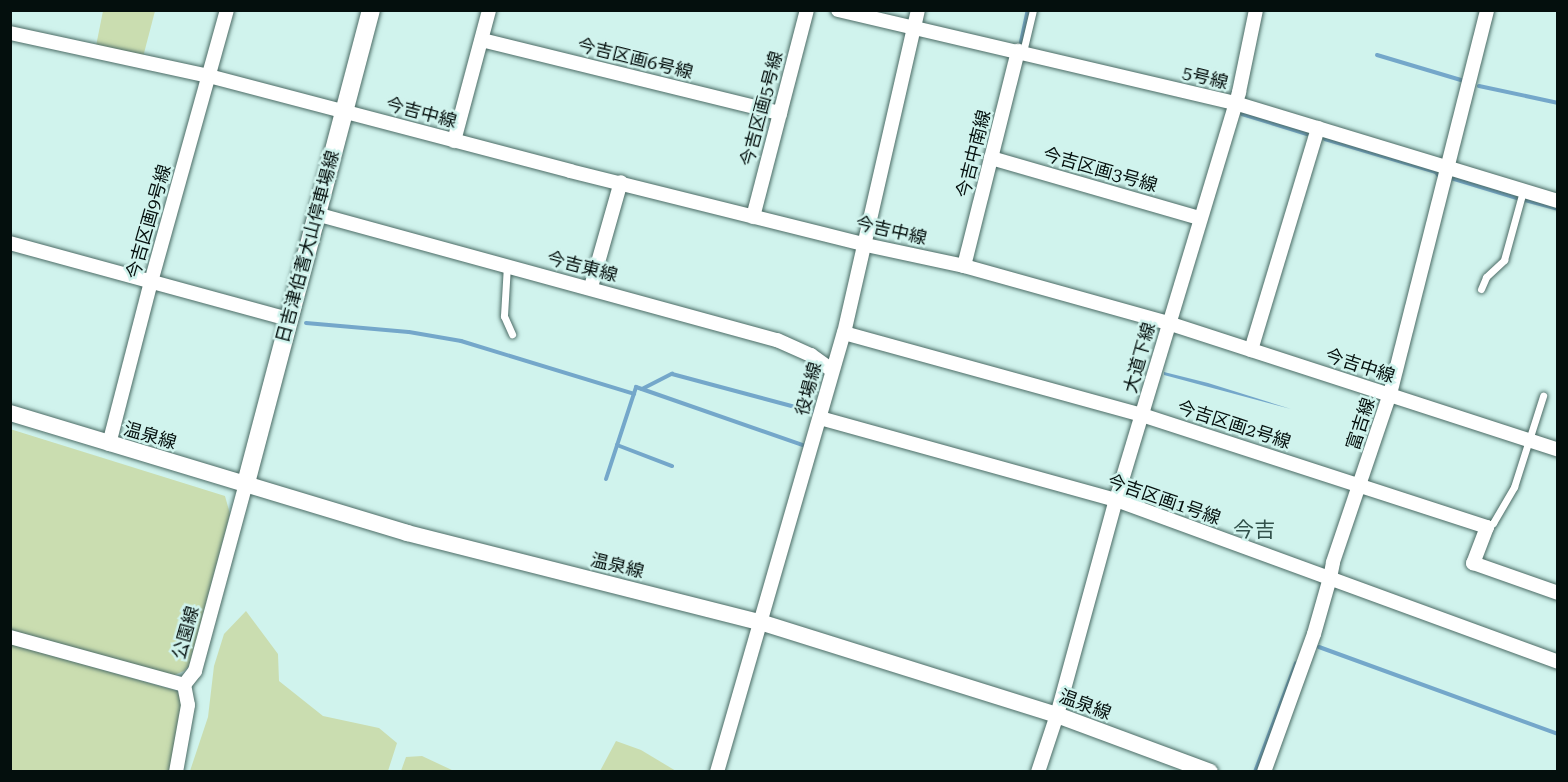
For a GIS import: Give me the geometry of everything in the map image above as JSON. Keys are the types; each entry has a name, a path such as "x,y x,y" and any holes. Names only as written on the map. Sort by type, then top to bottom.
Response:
{"main road":[{"name":"日吉津伯耆大山停車場線","path":"246,483 370,10"}],"street":[{"name":"今吉区画9号線","path":"109,444 151,282 227,10"},
{"path":"454,141 489,10"},
{"name":"今吉区画5号線","path":"753,217 807,10"},
{"name":"5号線","path":"838,10 1235,103 1557,201"},
{"name":"役場線","path":"717,771 844,333 918,10"},
{"name":"大道下線","path":"1038,771 1057,715 1116,500 1235,103 1256,10"},
{"name":"富吉線","path":"1264,771 1314,634 1333,562 1390,394 1487,10"},
{"name":"今吉中線","path":"10,33 209,76 753,217 964,266 1168,323 1557,450"},
{"name":"今吉区画6号線","path":"482,40 780,113"},
{"name":"今吉中南線","path":"964,266 1021,52"},
{"path":"1251,350 1318,128"},
{"name":"今吉区画3号線","path":"991,158 1199,218"},
{"path":"591,287 621,182"},
{"name":"今吉東線","path":"316,214 591,287 777,340 811,355 832,370"},
{"path":"10,243 288,319"},
{"name":"今吉区画2号線","path":"844,333 1142,415 1360,484 1487,528"},
{"name":"温泉線","path":"10,413 407,533 760,622 1057,715 1210,771"},
{"name":"今吉区画1号線","path":"820,418 1116,500 1557,662"},
{"name":"公園線","path":"10,637 184,685 195,671 246,483"},
{"path":"1487,528 1473,563 1557,593"},
{"path":"176,771 188,705 184,685"}],"lane":[{"path":"1021,52 1033,10"},
{"path":"1481,289 1486,277 1504,260 1523,191"},
{"path":"507,265 504,316 512,334"},
{"path":"1487,528 1493,523 1514,487 1544,396"}],"green space":[{"path":"103,11 155,11 143,57 96,46"},
{"path":"10,429 225,496 230,514 189,666 184,671 172,676 11,630"},
{"path":"246,611 278,654 279,681 323,716 379,728 397,743 388,771 190,771 208,717 214,666 224,634"},
{"path":"11,644 177,691 182,701 171,771 11,771"},
{"path":"616,741 641,750 676,771 600,771"},
{"path":"422,756 454,771 401,771 406,757"}],"water":[{"path":"1164,372 1208,383 1291,409 1164,375"}],"waterway":[{"path":"1021,42 1028,10"},
{"path":"1377,55 1464,81"},
{"path":"1479,86 1558,103"},
{"path":"1242,114 1307,134"},
{"path":"1325,139 1436,172 1438,175"},
{"path":"1451,178 1517,198"},
{"path":"1525,200 1558,209"},
{"path":"306,323 409,332 461,341 634,394"},
{"path":"642,389 672,374 814,412"},
{"path":"606,479 636,387 805,446"},
{"path":"617,445 672,466"},
{"path":"1319,647 1558,734"},
{"path":"1255,772 1296,663"}],"district":[{"name":"今吉","path":"1254,530"}]}
